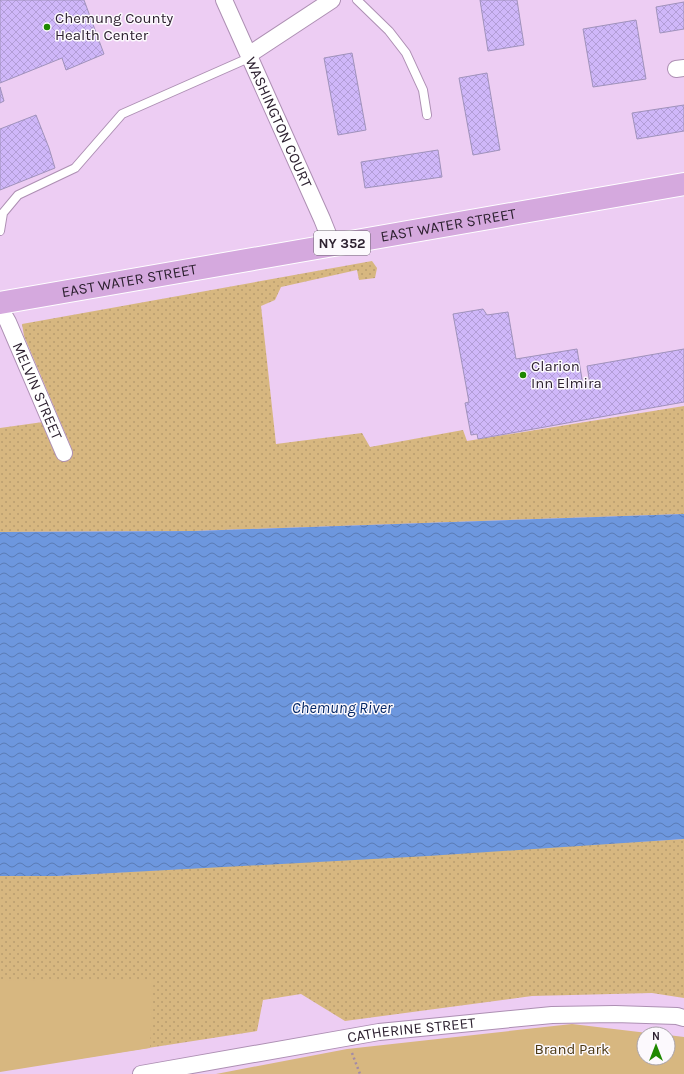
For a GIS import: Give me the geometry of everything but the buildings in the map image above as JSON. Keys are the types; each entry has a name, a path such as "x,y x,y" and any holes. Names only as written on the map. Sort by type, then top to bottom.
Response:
{"main road":[{"name":"EAST WATER STREET","path":"0,303 332,244 684,184"}],"street":[{"name":"WASHINGTON COURT","path":"224,0 250,55 332,244"},
{"path":"250,55 332,0"},
{"name":"MELVIN STREET","path":"0,308 8,322 64,453"},
{"name":"CATHERINE STREET","path":"141,1074 379,1032 552,1015 615,1014 677,1016 684,1018"}],"lane":[{"path":"357,0 389,31 406,53 423,90 428,115"},
{"path":"0,231 3,213 18,195 75,168 122,114 250,55"}],"path":[{"path":"345,1038 360,1074"}],"green space":[{"path":"372,261 377,268 375,278 359,280 357,270 281,287 275,300 261,306 276,444 362,433 370,447 463,430 467,441 684,406 684,514 194,531 0,532 0,428 43,422 57,454 71,447 24,336 22,324"},
{"path":"684,839 684,998 652,993 532,996 345,1021 301,994 263,1000 257,1031 0,1071 0,876 57,876"},
{"path":"153,979 150,1048 0,1072 0,981"},
{"name":"Brand Park","path":"572,1024 636,1032 636,1066 676,1066 676,1036 684,1037 684,1074 216,1074 347,1049"}],"water":[{"name":"Chemung River","path":"684,514 684,839 428,856 57,876 0,876 0,532 194,531"}],"place":[{"name":"Chemung County Health Center","path":"47,27"},
{"name":"Clarion Inn Elmira","path":"523,375"}]}
